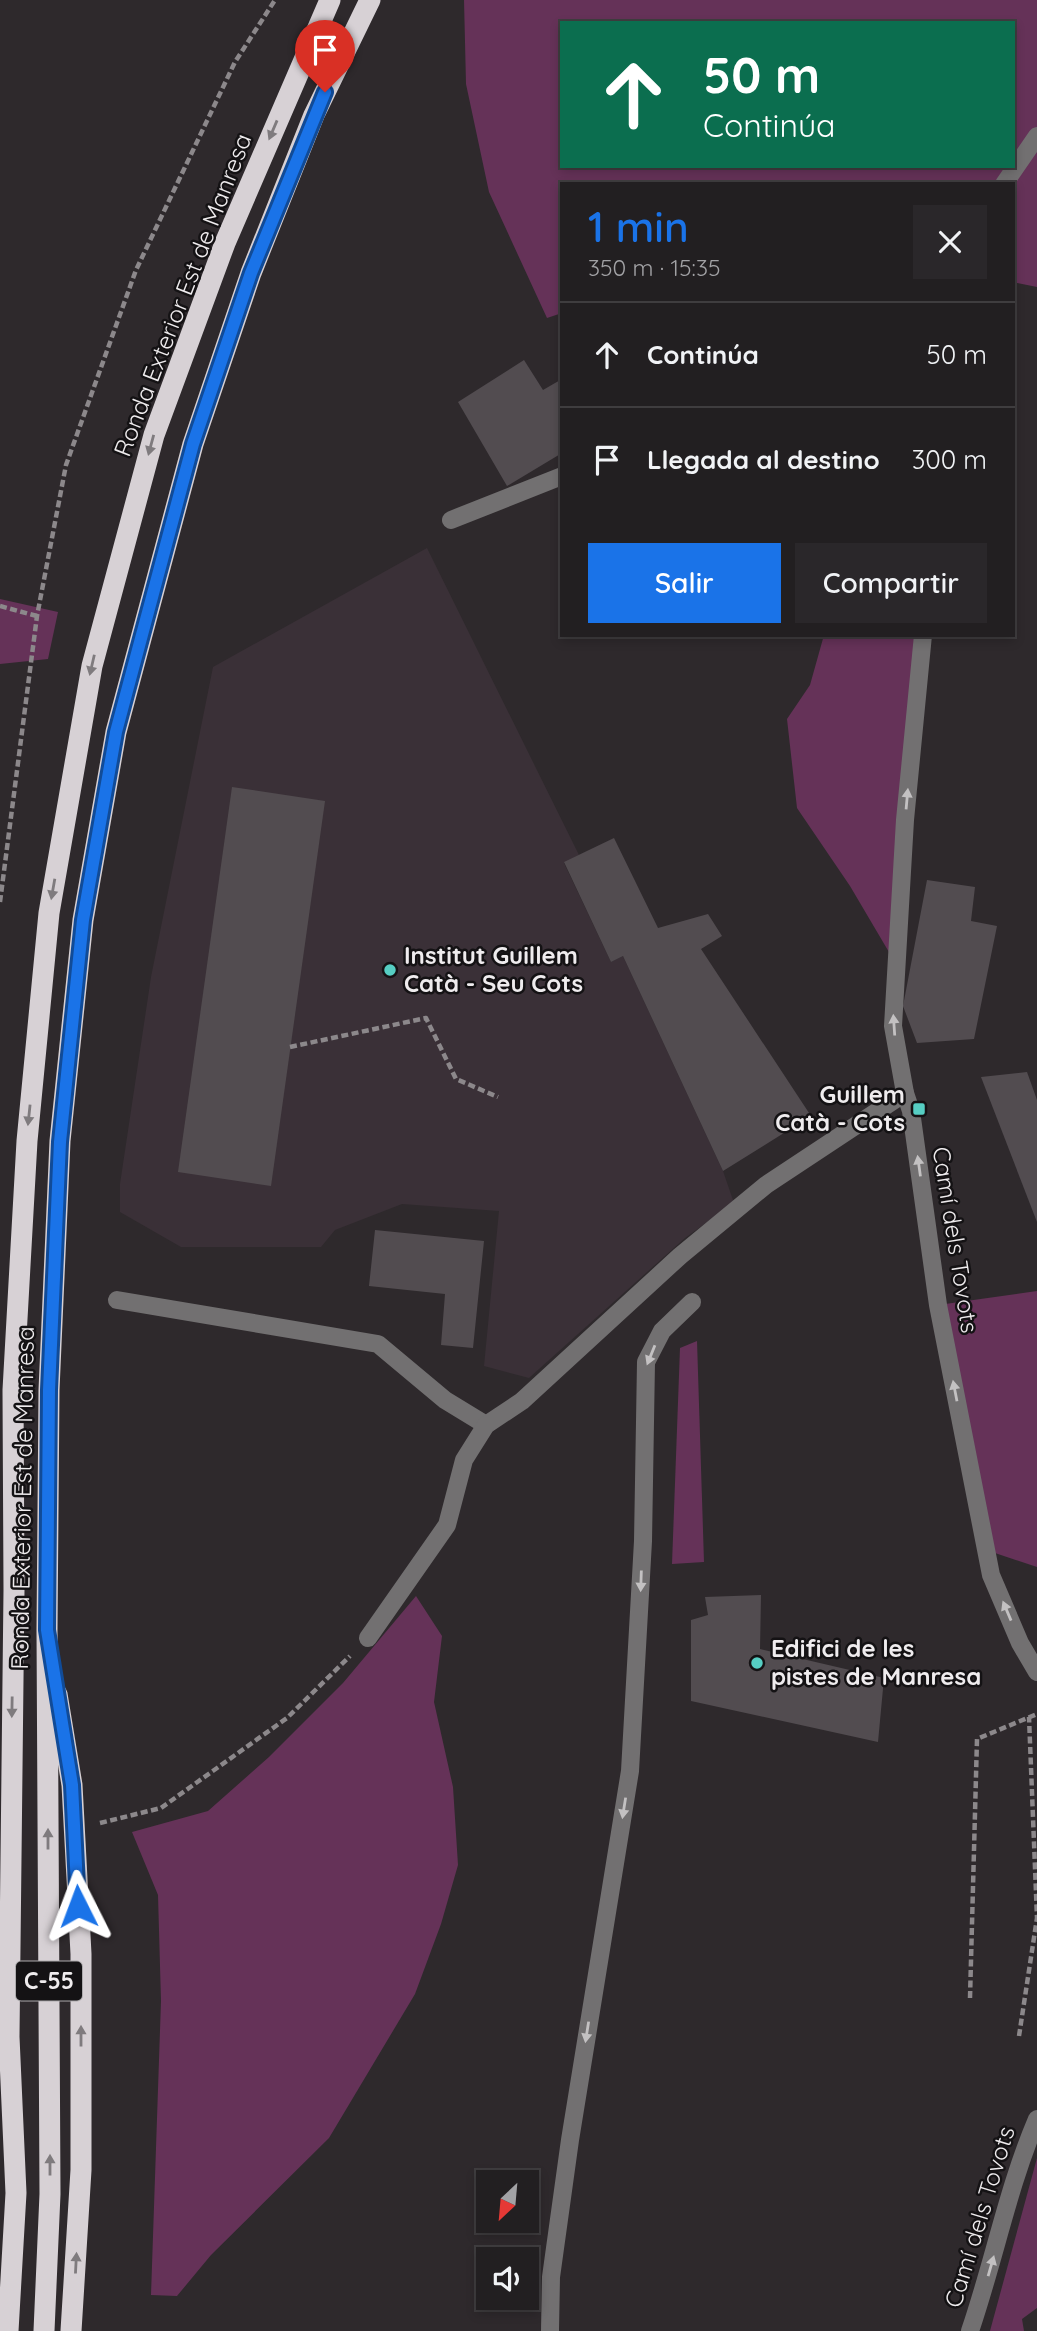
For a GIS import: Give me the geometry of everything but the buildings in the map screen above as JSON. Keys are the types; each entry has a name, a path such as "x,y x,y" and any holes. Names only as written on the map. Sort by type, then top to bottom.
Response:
{"highway":[{"name":"Ronda Exterior Est de Manresa","path":"8,2331 16,2193 9,2037 13,1390 27,1141 49,913 92,666 153,435 225,243 330,0"},
{"name":"Ronda Exterior Est de Manresa","path":"44,2331 50,2194 47,1630 49,1390 60,1142 83,920 116,732 193,444 251,273 314,115 370,0"},
{"path":"47,1630 72,1785 81,1954 81,2170 71,2331"},
{"path":"0,2059 9,2037"}],"street":[{"path":"1015,168 1037,136"},
{"path":"451,520 560,477"},
{"name":"Camí dels Tovots","path":"923,637 905,820 893,1026 905,1093 911,1111 938,1305 991,1575 1020,1643 1037,1672"},
{"path":"368,1638 447,1525 464,1460 486,1425 522,1401 680,1256 766,1185 905,1093"},
{"path":"117,1300 378,1344 445,1400 486,1425"},
{"path":"550,2331 551,2277 570,2140 630,1771 641,1594 646,1362 662,1331 691,1302"},
{"name":"Camí dels Tovots","path":"970,2331 987,2283 1027,2142 1037,2119"}],"path":[{"path":"0,902 37,616 66,464 136,270 235,62 275,0"},
{"path":"0,606 37,616"},
{"path":"290,1047 426,1018 456,1079 498,1097"},
{"path":"99,1823 161,1808 287,1718 368,1638"},
{"path":"970,1998 977,1739 1037,1714"},
{"path":"1019,2036 1037,1918 1028,1717"}],"shaded area":[{"path":"464,0 1037,0 1037,287 1015,282 1015,182 560,182 560,314 547,318 489,192 466,84"},
{"name":"Institut Guillem Catà - Seu Cots","path":"427,548 579,855 564,863 611,962 623,956 723,1171 734,1203 685,1238 529,1378 484,1366 499,1211 402,1204 335,1230 321,1247 181,1247 120,1212 120,1184 151,977 213,667"},
{"path":"0,599 58,612 48,659 0,664"},
{"path":"823,637 923,637 896,964 850,886 797,808 787,719 810,685"},
{"path":"1037,1291 1037,1567 986,1550 938,1305"},
{"path":"697,1341 704,1562 672,1564 680,1348"},
{"path":"416,1596 442,1636 434,1702 453,1787 458,1865 441,1924 415,1994 329,2138 211,2255 177,2296 151,2295 161,2001 158,1895 132,1832 208,1811 269,1757 343,1683"},
{"path":"1037,2158 1037,2308 1022,2319 1024,2331 990,2331"}],"place":[{"name":"Institut Guillem Catà - Seu Cots","path":"390,970"},
{"name":"Guillem Catà - Cots","path":"919,1109"},
{"name":"Edifici de les pistes de Manresa","path":"757,1663"}],"route":[{"path":"78,1906 72,1785 47,1630 49,1390 60,1142 83,920 116,732 193,444 251,273 325,92"}]}
